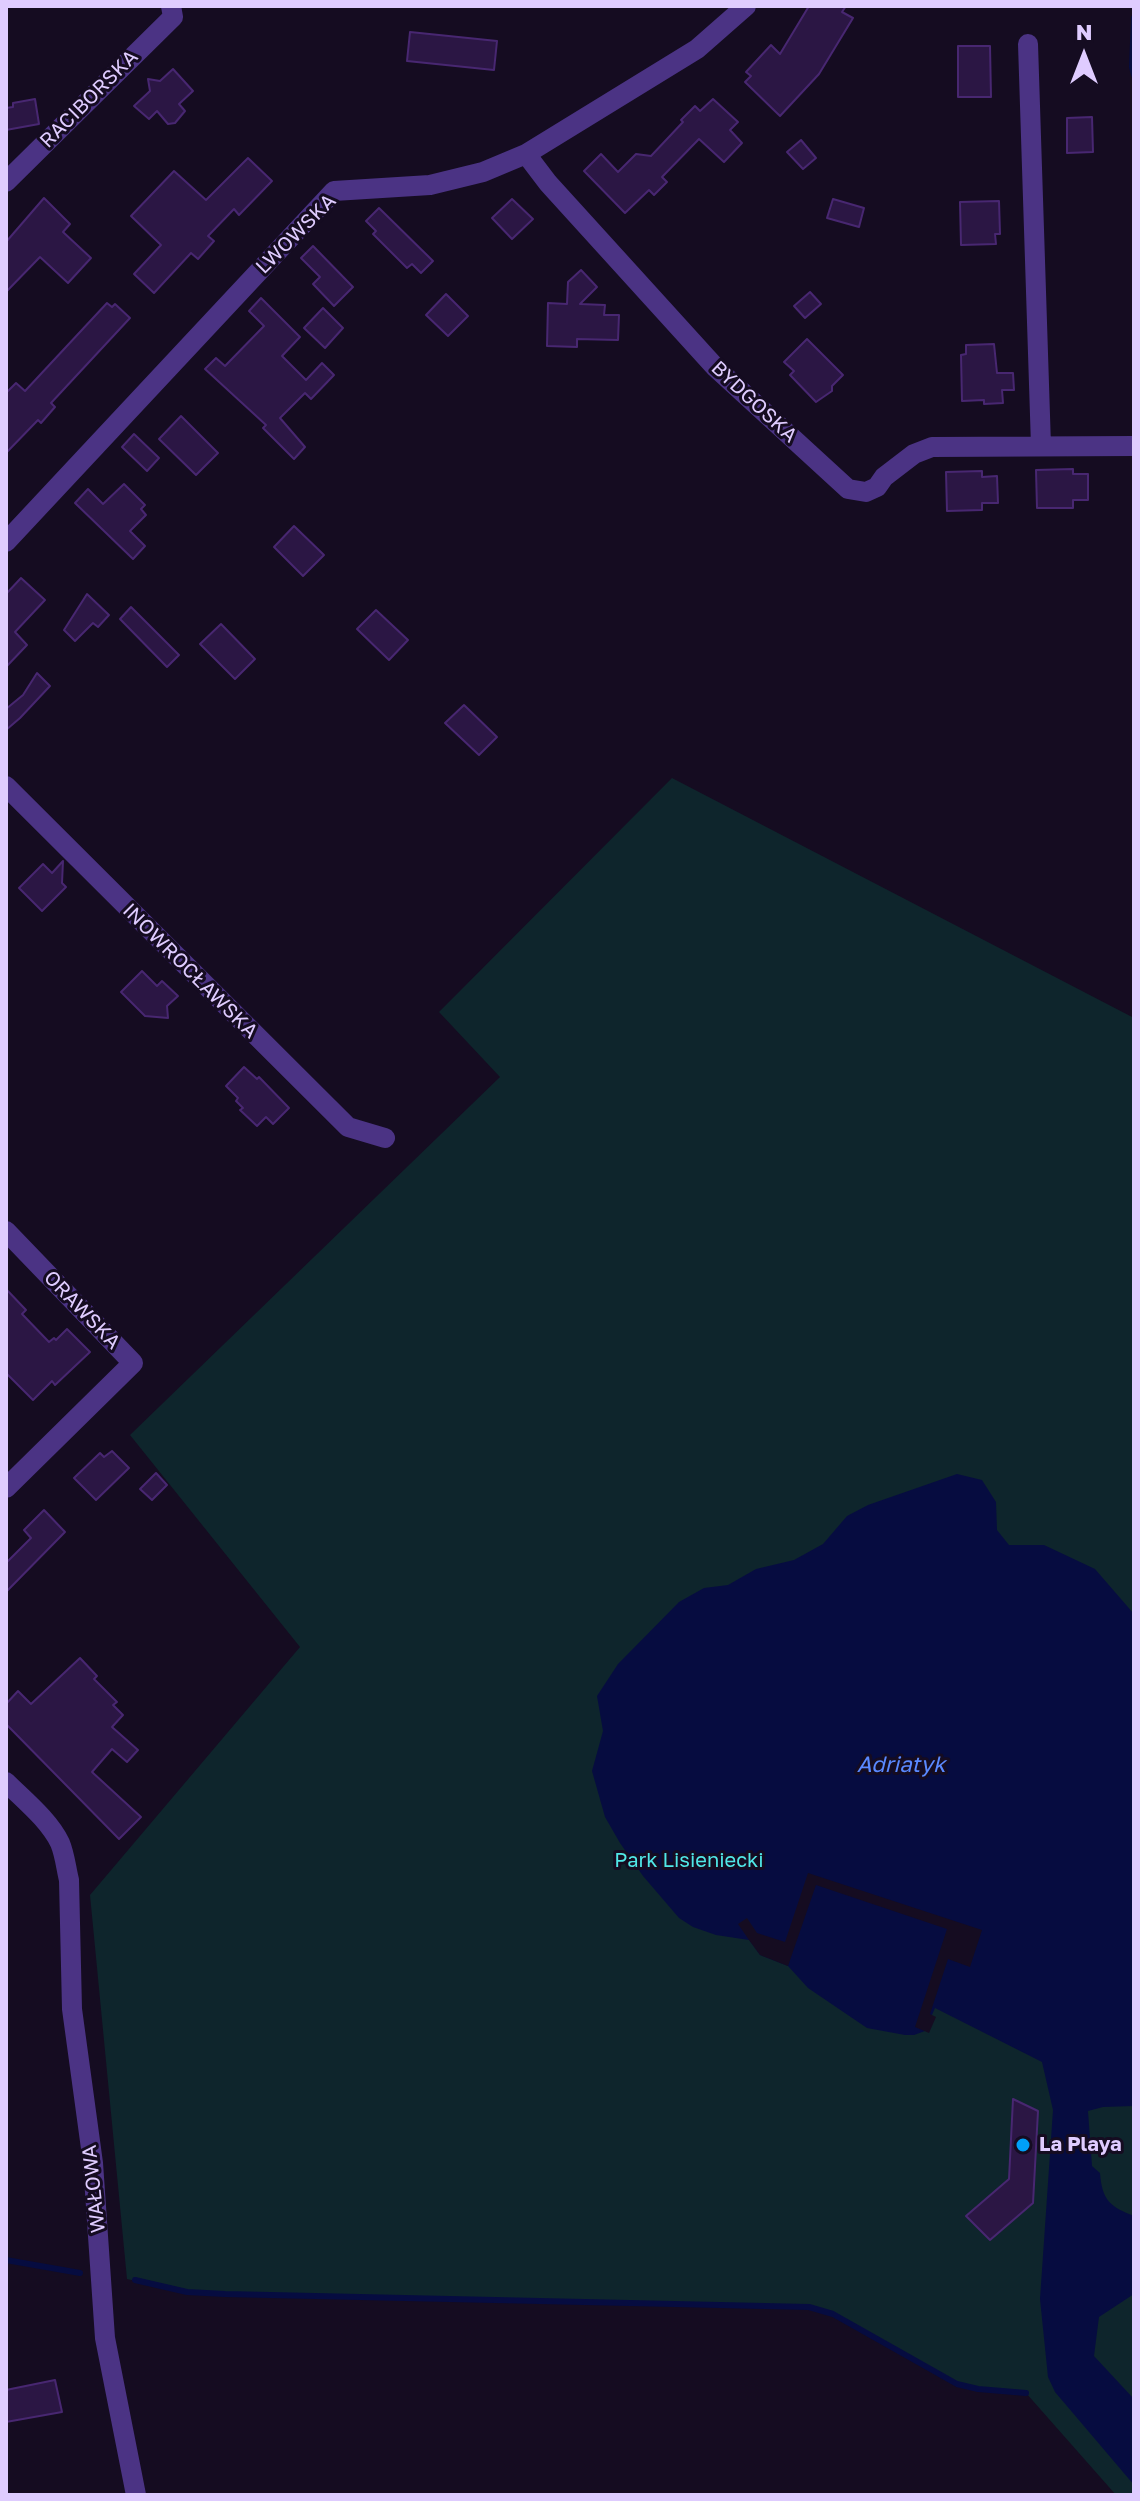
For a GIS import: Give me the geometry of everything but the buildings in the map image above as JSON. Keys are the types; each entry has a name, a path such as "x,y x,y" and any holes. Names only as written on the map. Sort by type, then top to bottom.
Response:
{"street":[{"name":"LWOWSKA","path":"6,542 334,191 430,185 483,172 526,154 697,49 746,6"},
{"name":"RACIBORSKA","path":"6,182 172,12"},
{"path":"1028,44 1041,446"},
{"name":"BYDGOSKA","path":"526,154 548,183 716,368 848,489 866,492 877,487 884,477 914,454 932,447 1134,446"},
{"name":"INOWROCŁAWSKA","path":"6,786 348,1127 385,1138"},
{"name":"ORAWSKA","path":"6,1231 133,1363 6,1488"},
{"name":"WAŁOWA","path":"6,1782 39,1815 59,1842 69,1880 72,2009 93,2163 105,2338 136,2495"}],"green space":[{"name":"Park Lisieniecki","path":"672,778 1134,1018 1134,2495 1116,2495 1026,2393 957,2384 833,2314 809,2307 225,2294 187,2292 127,2279 90,1895 300,1647 130,1435 500,1077 439,1012"}],"water":[{"name":"Adriatyk","path":"957,1474 982,1480 996,1502 997,1530 1009,1545 1044,1545 1095,1569 1134,1614 1134,2106 1088,2111 1092,2166 1100,2173 1109,2202 1134,2216 1134,2294 1099,2317 1094,2356 1134,2399 1134,2485 1055,2392 1048,2377 1040,2299 1053,2110 1042,2062 935,2008 925,2031 914,2035 867,2028 808,1988 788,1966 760,1955 749,1940 716,1935 679,1918 620,1843 605,1817 592,1771 603,1731 597,1696 618,1664 679,1602 704,1588 728,1585 756,1569 794,1560 823,1544 847,1516 868,1505"}],"pier":[{"path":"808,1873 982,1930 970,1967 948,1959 930,2014 936,2017 929,2033 915,2027 947,1929 816,1885 788,1966 760,1955 738,1924 747,1918 757,1933 785,1942"}],"waterway":[{"path":"1134,18 1134,75"},
{"path":"6,2260 80,2273"},
{"path":"135,2280 187,2292 225,2294 809,2307 833,2314 957,2384 1026,2393"}],"place":[{"name":"La Playa","path":"1023,2145"}]}
